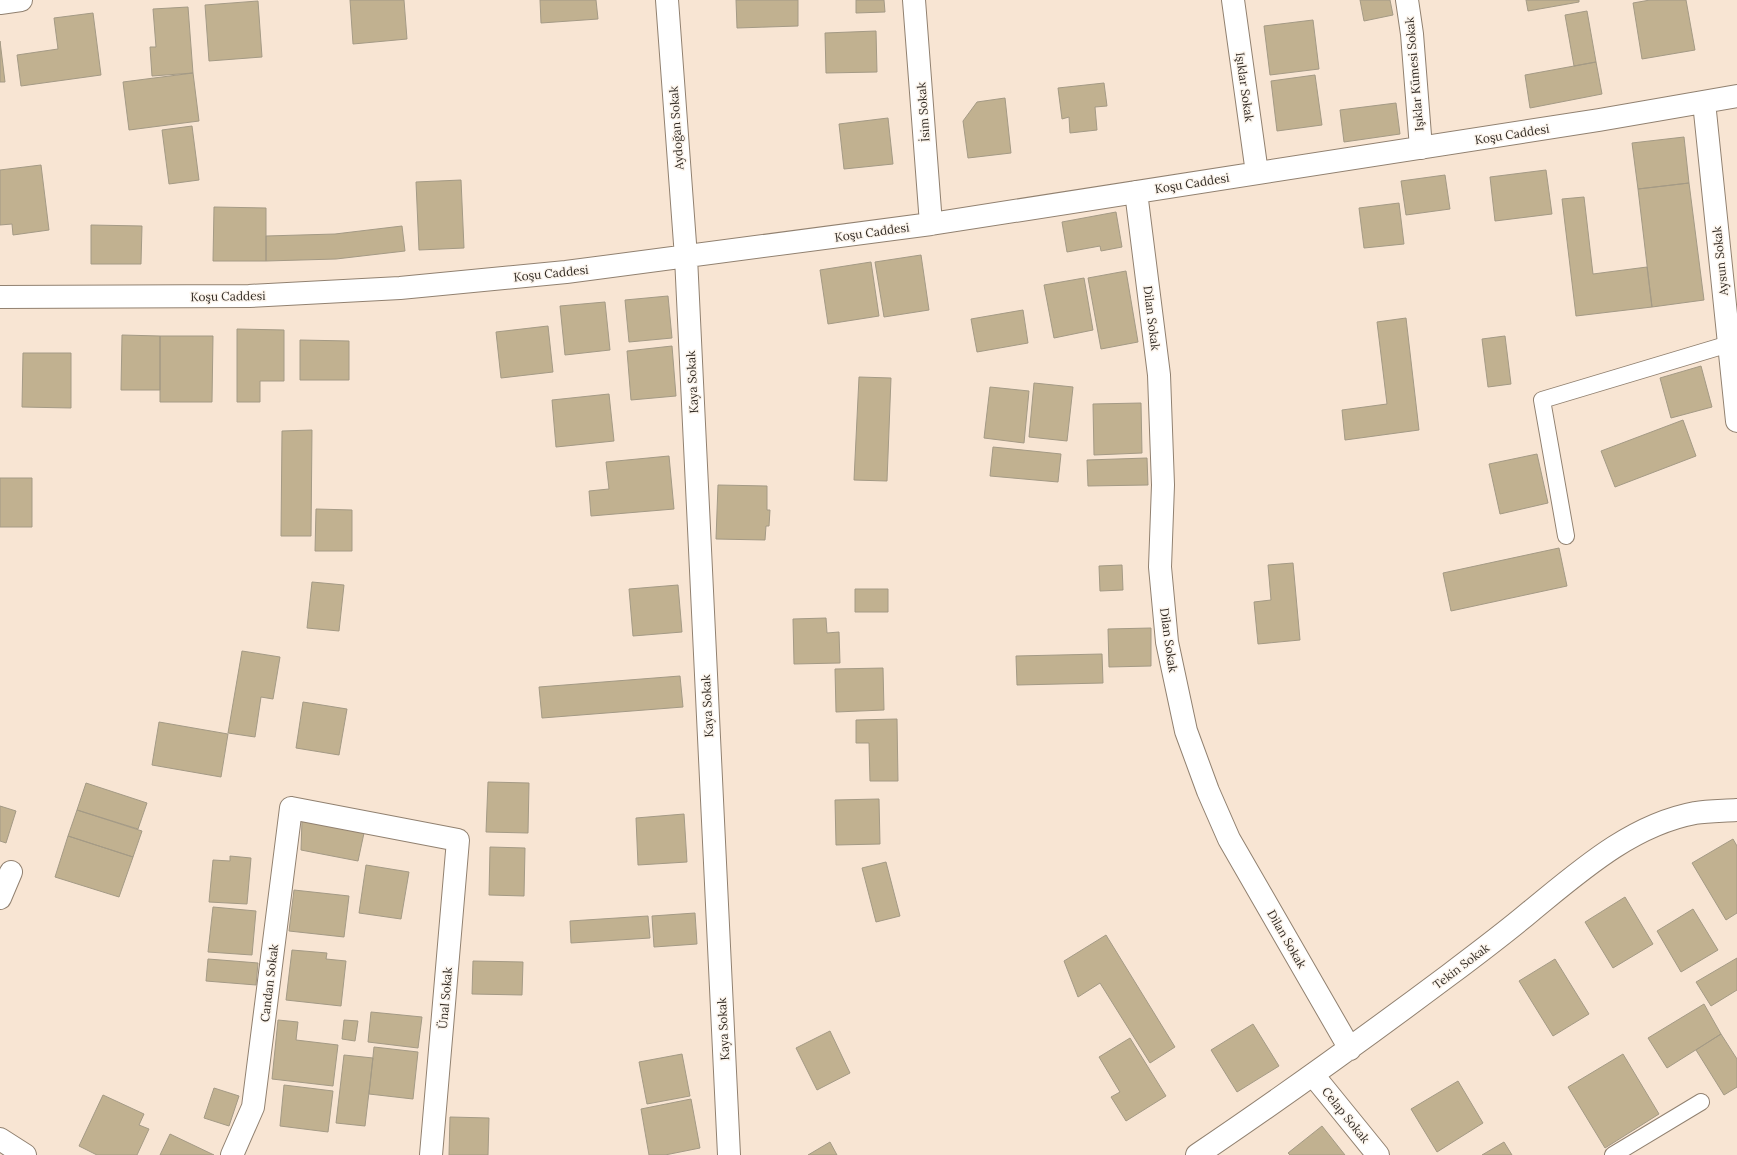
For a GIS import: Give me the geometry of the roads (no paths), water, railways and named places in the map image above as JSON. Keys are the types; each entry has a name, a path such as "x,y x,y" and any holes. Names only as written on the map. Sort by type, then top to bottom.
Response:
{"street":[{"path":"0,3 21,0"},
{"name":"Aydoğan Sokak","path":"666,0 686,257"},
{"name":"İsim Sokak","path":"914,0 931,224"},
{"name":"Işıklar Sokak","path":"1233,0 1257,173"},
{"name":"Işıklar Kümesi Sokak","path":"1407,0 1412,34 1421,148"},
{"name":"Koşu Caddesi","path":"0,297 249,296 400,288 566,272 931,224 1421,148 1737,96"},
{"name":"Aysun Sokak","path":"1704,102 1737,421"},
{"name":"Dilan Sokak","path":"1136,192 1159,375 1163,486 1160,566 1167,642 1186,731 1229,839 1350,1049"},
{"name":"Kaya Sokak","path":"686,257 729,1155"},
{"name":"Ünal Sokak","path":"291,808 458,840 430,1155"},
{"name":"Candan Sokak","path":"232,1155 253,1107 291,808"},
{"name":"Tekin Sokak","path":"1197,1155 1350,1049 1463,964 1567,880 1605,853 1631,838 1662,824 1694,813 1737,810"},
{"path":"0,898 11,872"},
{"name":"Celap Sokak","path":"1313,1075 1378,1155"},
{"path":"0,1139 25,1155"}],"lane":[{"path":"1566,536 1542,400 1729,344"},
{"path":"1613,1155 1701,1102"}]}
